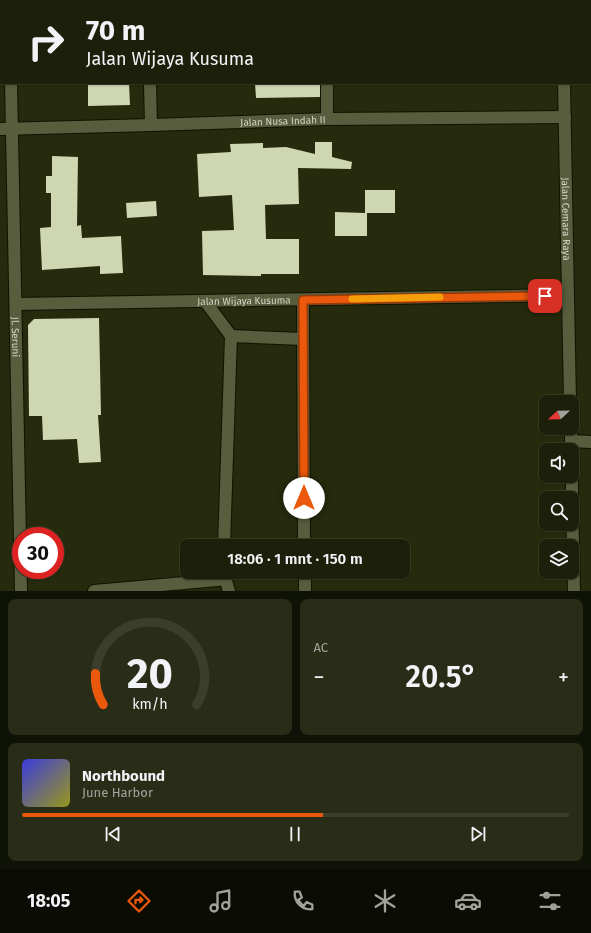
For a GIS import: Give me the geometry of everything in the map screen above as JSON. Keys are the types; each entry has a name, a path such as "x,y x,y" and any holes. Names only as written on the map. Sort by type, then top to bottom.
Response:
{"street":[{"name":"Jl. Seruni","path":"11,84 6,129 16,304 21,591"},
{"path":"150,84 151,126"},
{"path":"327,84 327,119"},
{"name":"Jalan Cemara Raya","path":"564,84 570,395"},
{"name":"Jalan Nusa Indah II","path":"6,129 151,126 327,119 565,117"},
{"name":"Jalan Wijaya Kusuma","path":"16,304 568,295"},
{"path":"303,300 304,539"},
{"path":"205,301 230,336 224,539"},
{"path":"230,336 303,339"},
{"path":"579,444 591,442"},
{"path":"573,531 574,591"},
{"path":"94,591 219,579"},
{"path":"225,579 229,591"},
{"path":"305,579 305,591"}],"building":[{"path":"88,84 129,84 130,105 88,106"},
{"path":"255,84 320,84 320,97 256,98"},
{"path":"315,142 332,142 332,157 352,162 351,169 298,168 299,204 265,205 266,239 299,239 299,274 261,274 261,276 203,275 202,231 234,230 232,195 199,197 197,154 231,152 230,144 263,143 263,148 286,147 315,154"},
{"path":"52,156 78,157 77,226 81,225 82,238 121,236 123,273 100,274 100,266 42,270 40,228 51,227 51,193 46,193 46,176 52,176"},
{"path":"365,190 395,190 395,213 367,213 367,236 335,236 335,212 365,213"},
{"path":"156,201 157,216 127,218 126,203"},
{"path":"99,318 101,415 98,415 101,462 79,463 77,439 43,440 42,416 29,416 28,325 34,319"}],"slow traffic":[{"path":"352,299 440,297"}],"route":[{"path":"304,498 303,300 545,296"}]}
